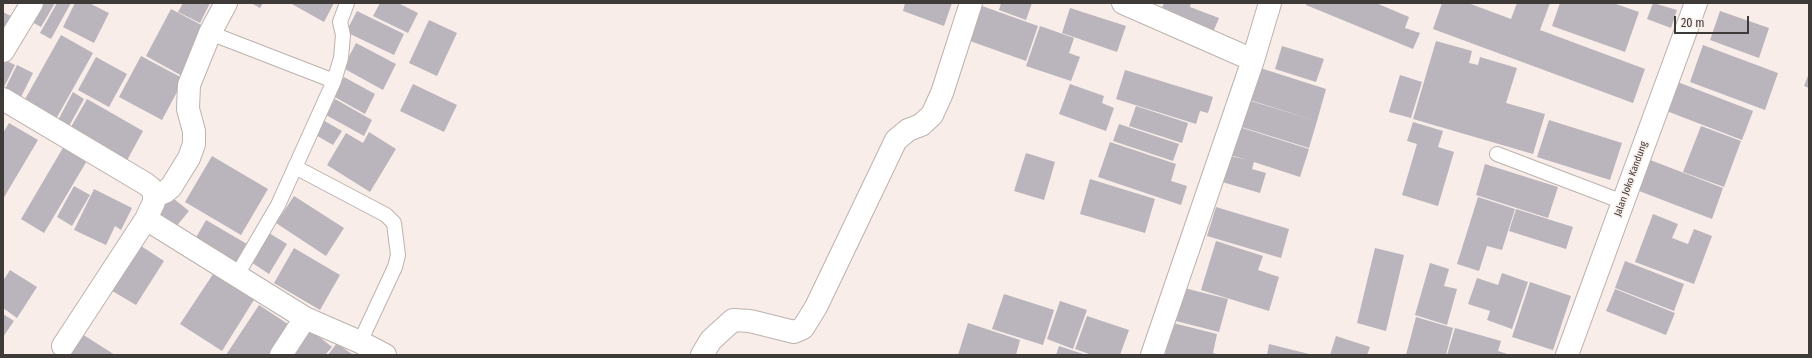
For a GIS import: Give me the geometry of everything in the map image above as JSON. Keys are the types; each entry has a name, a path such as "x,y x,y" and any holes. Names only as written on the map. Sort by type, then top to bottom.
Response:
{"street":[{"path":"3,51 32,3"},
{"path":"154,194 158,195 171,187 189,158 194,144 194,131 188,109 189,86 210,33 226,3"},
{"path":"702,355 711,340 733,320 750,321 794,332 803,328 816,307 896,140 908,130 921,124 932,115 942,92 971,3"},
{"path":"1123,3 1253,60"},
{"path":"1152,355 1253,60 1270,3"},
{"name":"Jalan Joko Kandung","path":"1566,355 1696,3"},
{"path":"3,98 146,184 151,188 154,194 154,202 146,219 63,346"},
{"path":"146,219 305,318 360,342 385,355"},
{"path":"281,355 305,318"}],"lane":[{"path":"237,275 278,205 334,81 340,58 343,34 340,22 347,3"},
{"path":"210,33 334,81"},
{"path":"1497,154 1623,202"},
{"path":"295,168 386,216 394,223 398,255 395,268 360,342"}],"building":[{"path":"34,3 55,3 41,27 25,18"},
{"path":"57,3 71,3 51,39 40,33"},
{"path":"75,3 89,3 109,13 94,43 63,27"},
{"path":"183,3 210,3 200,23 178,12"},
{"path":"251,3 263,3 260,8"},
{"path":"290,3 334,3 324,22"},
{"path":"380,3 398,3 418,13 408,33 373,16"},
{"path":"905,3 952,3 944,26 903,11"},
{"path":"1001,3 1032,3 1026,20 999,10"},
{"path":"1164,3 1191,3 1190,7 1219,18 1211,37 1158,17"},
{"path":"1307,3 1376,3 1409,17 1405,28 1420,33 1413,49 1306,5"},
{"path":"1442,3 1468,3 1511,19 1517,3 1550,3 1540,30 1645,69 1633,103 1433,29"},
{"path":"1560,3 1613,3 1639,12 1625,52 1552,26"},
{"path":"1653,3 1677,10 1671,28 1647,19"},
{"path":"982,6 1038,26 1026,61 970,41"},
{"path":"1070,8 1126,26 1117,52 1062,33"},
{"path":"171,9 209,29 184,77 146,56"},
{"path":"357,11 404,34 394,55 346,32"},
{"path":"1720,11 1769,28 1759,58 1710,40"},
{"path":"3,12 13,17 3,35"},
{"path":"429,20 457,33 437,76 409,63"},
{"path":"1040,26 1074,38 1069,53 1080,57 1071,81 1026,66"},
{"path":"61,35 93,53 56,119 24,101"},
{"path":"1436,41 1472,51 1469,63 1478,65 1480,57 1517,68 1506,103 1545,114 1533,154 1413,119"},
{"path":"356,43 396,64 383,90 343,68"},
{"path":"1703,45 1778,73 1765,110 1690,82"},
{"path":"1282,46 1324,59 1316,82 1275,69"},
{"path":"141,56 184,79 162,120 119,97"},
{"path":"96,57 127,74 109,107 78,90"},
{"path":"3,59 15,65 3,89"},
{"path":"17,65 33,73 20,99 4,91"},
{"path":"1254,66 1326,89 1317,121 1243,98"},
{"path":"1125,70 1213,97 1208,113 1200,111 1196,124 1116,99"},
{"path":"1809,73 1809,88 1804,86"},
{"path":"1400,75 1422,82 1411,118 1389,112"},
{"path":"344,77 375,94 365,114 333,96"},
{"path":"1675,81 1753,111 1742,140 1664,110"},
{"path":"413,84 457,105 444,132 400,111"},
{"path":"1070,84 1104,96 1102,103 1114,108 1106,131 1059,114"},
{"path":"73,92 84,99 68,128 57,122"},
{"path":"87,99 143,131 125,164 68,132"},
{"path":"335,99 372,120 364,136 326,115"},
{"path":"1244,99 1317,121 1309,148 1235,125"},
{"path":"1136,106 1188,123 1182,143 1129,126"},
{"path":"323,120 342,131 333,145 314,134"},
{"path":"1549,120 1622,143 1610,180 1537,157"},
{"path":"1413,122 1443,131 1438,147 1454,152 1438,206 1402,195 1417,144 1407,141"},
{"path":"9,123 38,140 3,199 3,133"},
{"path":"1119,124 1179,144 1173,161 1113,141"},
{"path":"1236,126 1309,149 1300,177 1254,162 1252,169 1266,173 1260,193 1219,181 1227,155 1247,160 1227,154"},
{"path":"1701,126 1741,141 1724,187 1683,172"},
{"path":"369,132 396,149 370,192 327,165 346,133 363,143"},
{"path":"1110,142 1176,164 1171,181 1187,186 1181,205 1098,177"},
{"path":"64,146 88,159 44,233 21,219"},
{"path":"1026,153 1055,162 1044,200 1014,191"},
{"path":"212,156 268,189 241,235 185,202"},
{"path":"1645,158 1723,188 1712,219 1634,189"},
{"path":"1485,164 1558,187 1548,218 1476,195"},
{"path":"1090,179 1155,199 1145,233 1080,214"},
{"path":"74,186 90,195 72,226 57,217"},
{"path":"94,189 132,208 121,230 115,226 106,245 74,230"},
{"path":"169,195 189,211 175,228 156,212"},
{"path":"294,196 344,228 326,256 276,223"},
{"path":"1478,197 1515,209 1502,250 1487,246 1479,271 1457,264"},
{"path":"1216,207 1289,229 1281,258 1207,236"},
{"path":"1516,209 1573,227 1566,249 1509,231"},
{"path":"1653,214 1678,224 1672,238 1688,244 1694,229 1712,236 1694,284 1635,262"},
{"path":"206,220 247,244 233,267 193,243"},
{"path":"269,233 287,244 269,274 251,262"},
{"path":"1216,241 1263,256 1258,270 1279,277 1269,311 1201,290"},
{"path":"138,244 164,261 136,305 109,289"},
{"path":"294,248 340,275 320,310 274,283"},
{"path":"1375,248 1404,255 1386,331 1357,323"},
{"path":"1625,261 1684,284 1674,311 1615,288"},
{"path":"1430,263 1449,269 1444,286 1457,289 1447,325 1415,315"},
{"path":"217,268 257,295 222,351 180,324"},
{"path":"10,270 37,287 17,318 3,308 3,281"},
{"path":"1502,273 1528,282 1512,329 1487,320 1490,311 1468,304 1477,278 1498,285"},
{"path":"1530,282 1571,296 1553,350 1512,337"},
{"path":"1176,286 1228,299 1219,332 1168,319"},
{"path":"1615,289 1675,313 1666,335 1606,311"},
{"path":"1004,294 1054,310 1043,345 992,329"},
{"path":"1060,301 1087,310 1073,349 1047,339"},
{"path":"259,305 294,328 277,355 226,355"},
{"path":"3,314 14,321 3,337"},
{"path":"1087,316 1129,330 1120,355 1092,355 1075,349"},
{"path":"1416,317 1453,328 1446,355 1406,355"},
{"path":"968,323 1020,340 1016,355 958,355"},
{"path":"1173,323 1217,334 1213,353 1219,355 1165,355"},
{"path":"307,327 332,347 325,355 286,355"},
{"path":"1455,328 1501,341 1498,351 1510,355 1447,355"},
{"path":"82,334 115,355 68,355"},
{"path":"1336,336 1370,347 1367,355 1330,355"},
{"path":"337,343 353,355 328,355"},
{"path":"1269,344 1309,354 1309,355 1267,355"},
{"path":"1059,346 1086,355 1056,355"}]}
